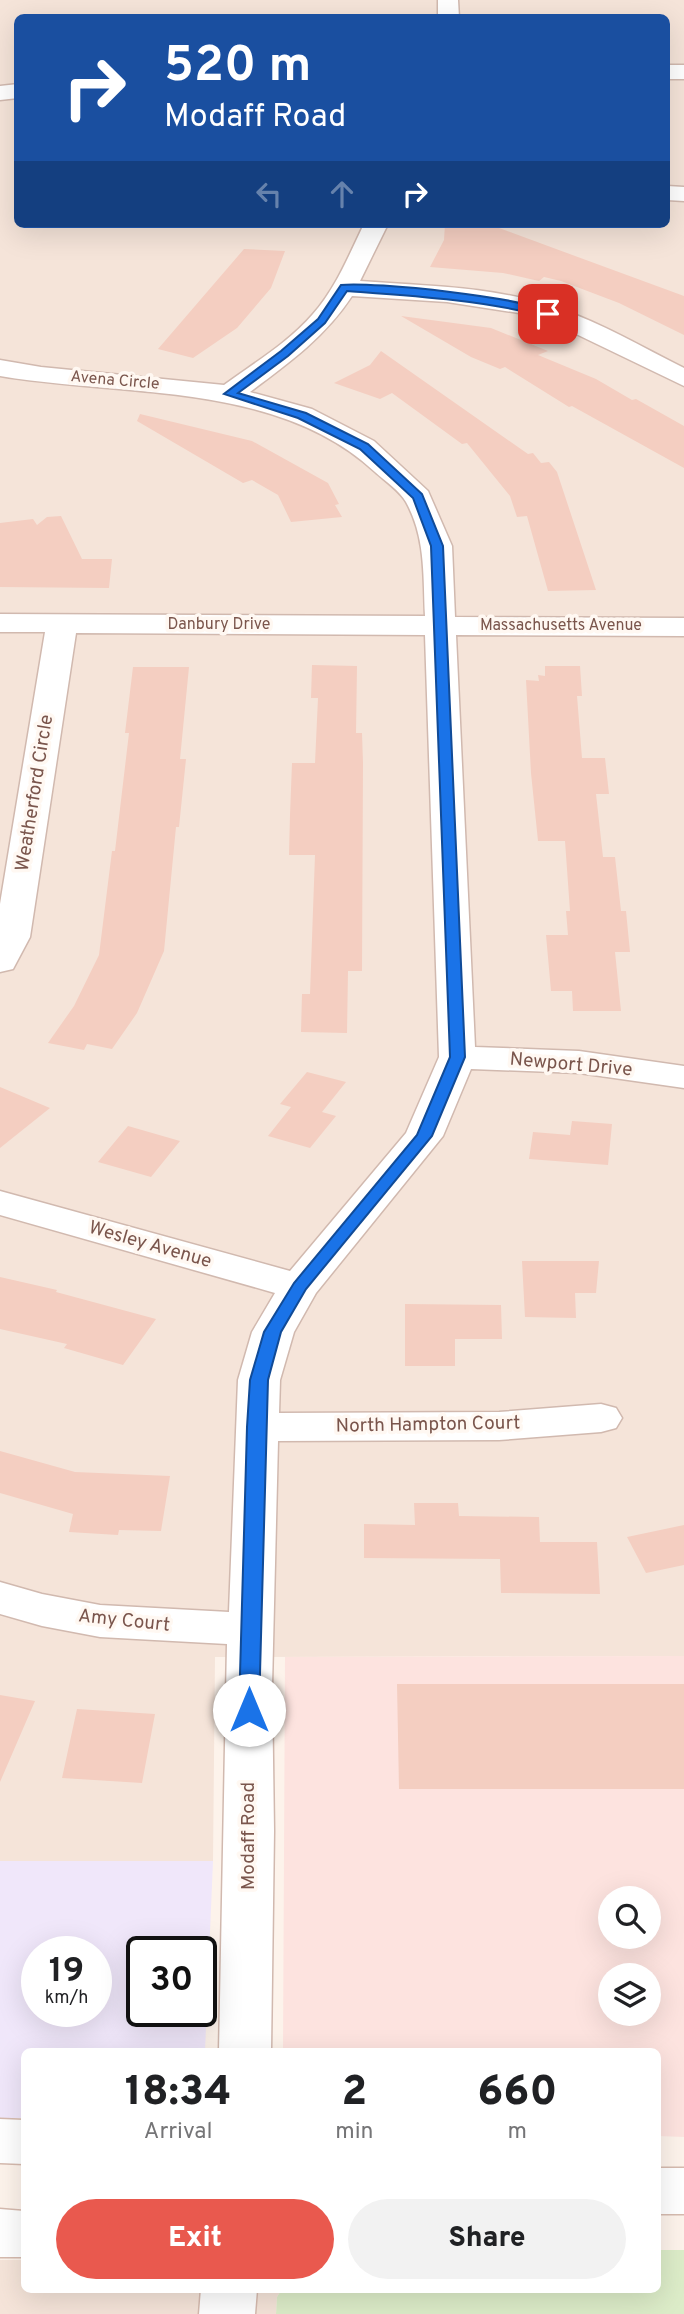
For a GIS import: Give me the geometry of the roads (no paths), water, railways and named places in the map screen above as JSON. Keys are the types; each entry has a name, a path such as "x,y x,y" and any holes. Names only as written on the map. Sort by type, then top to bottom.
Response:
{"street":[{"path":"229,394 285,354 321,321 345,288 374,228"},
{"path":"345,288 462,297 529,308 592,332 684,378"},
{"name":"Avena Circle","path":"0,368 41,375 229,394"},
{"name":"Modaff Road","path":"229,394 302,415 364,447 418,496 437,546 457,1057 424,1136 299,1287 273,1332 259,1380 250,1629 250,1832 245,2048"},
{"name":"Danbury Drive","path":"0,623 439,626"},
{"name":"Weatherford Circle","path":"0,961 12,937 62,624"},
{"name":"Massachusetts Avenue","path":"439,626 684,626"},
{"name":"Newport Drive","path":"457,1057 579,1062 684,1077"},
{"name":"Wesley Avenue","path":"0,1203 299,1287"},
{"name":"North Hampton Court","path":"256,1427 499,1426 601,1418"},
{"name":"Amy Court","path":"0,1598 42,1610 100,1621 250,1629"},
{"path":"0,2141 21,2142"},
{"path":"661,2190 684,2191"},
{"path":"0,2233 21,2234"},
{"path":"227,2314 229,2293"}]}
